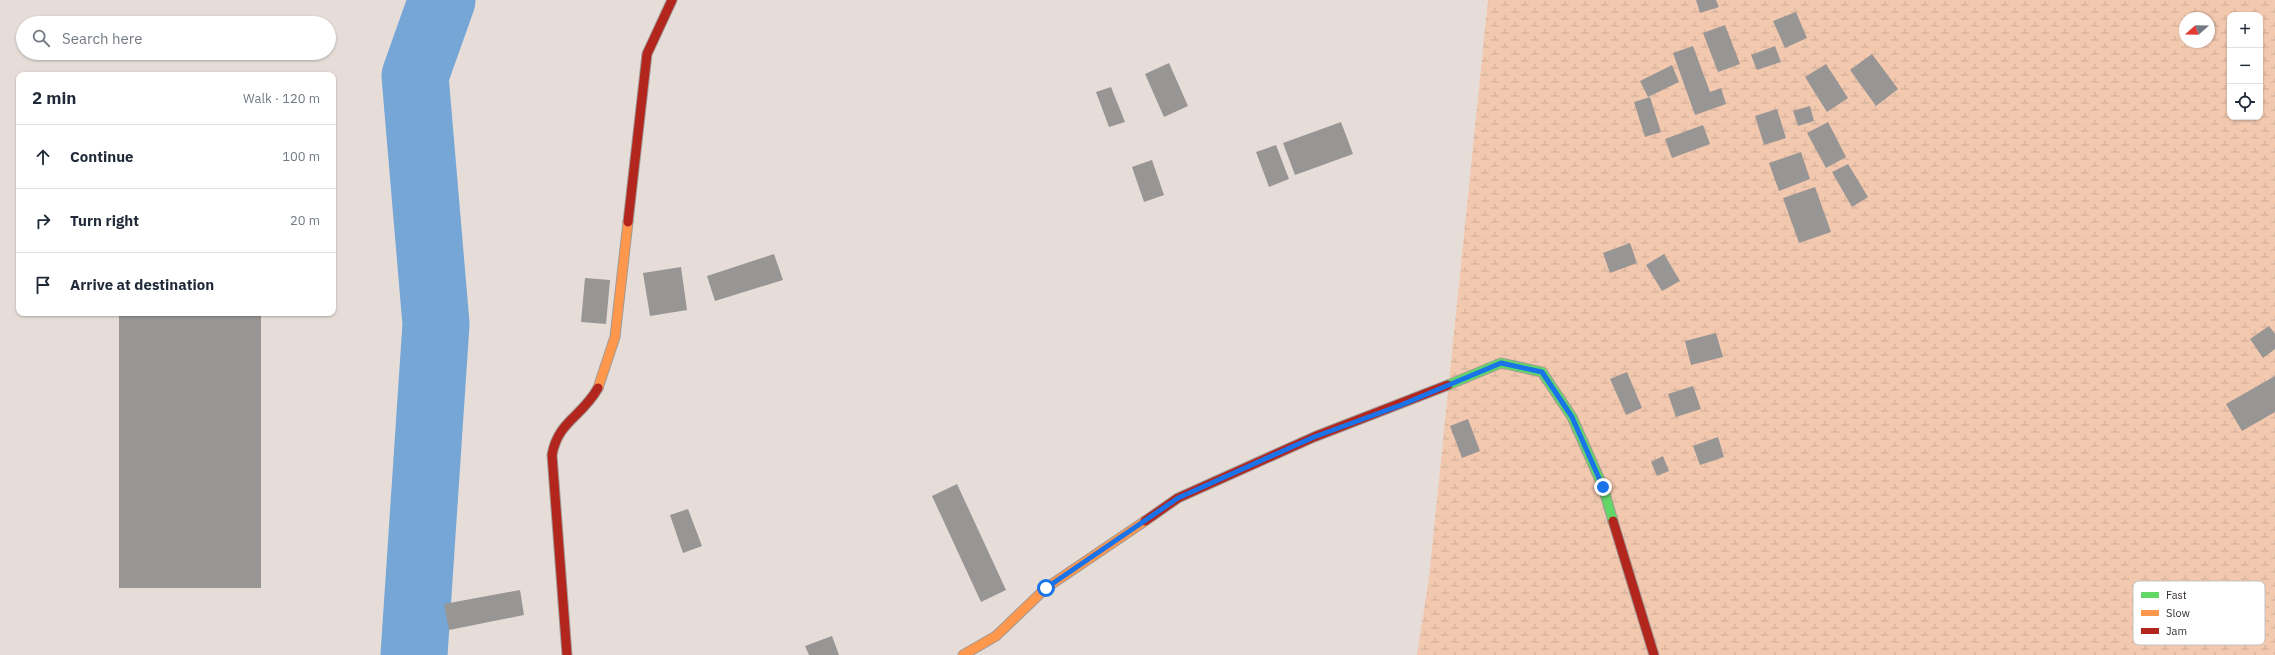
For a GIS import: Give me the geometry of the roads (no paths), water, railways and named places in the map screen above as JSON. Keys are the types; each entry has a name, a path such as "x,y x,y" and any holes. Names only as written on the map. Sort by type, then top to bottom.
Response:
{"street":[{"path":"567,655 552,455 554,438 568,421 588,404 604,374 615,337 647,54 672,0"},
{"path":"963,655 996,636 1046,588 1178,498 1314,437 1401,405 1501,363 1542,372 1572,417 1603,487 1654,655"}],"waterway":[{"path":"414,655 436,324 415,76 442,0"}]}
